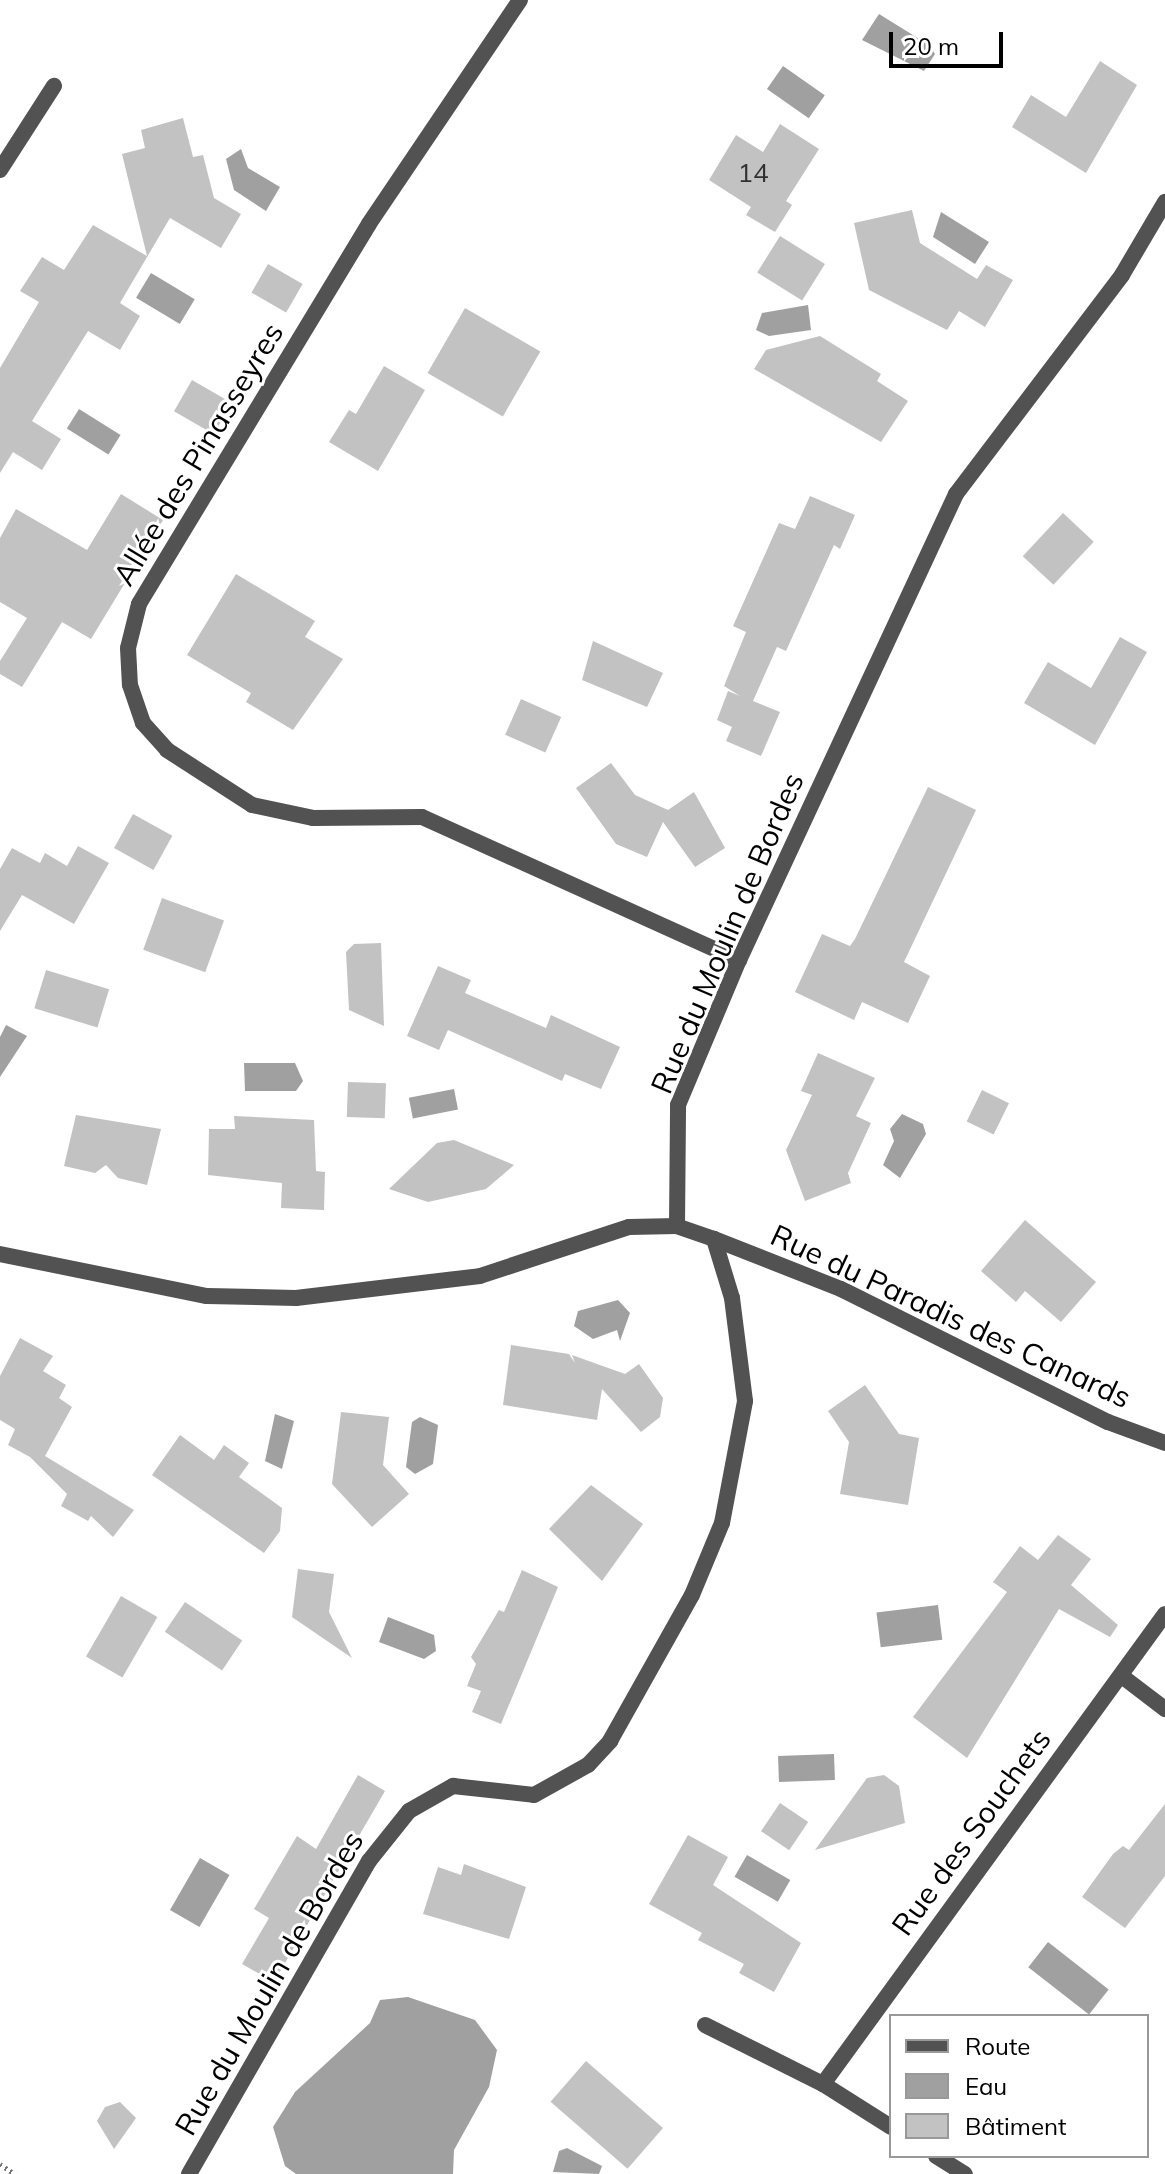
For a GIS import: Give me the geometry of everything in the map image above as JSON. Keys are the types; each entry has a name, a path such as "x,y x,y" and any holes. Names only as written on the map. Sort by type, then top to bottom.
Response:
{"street":[{"name":"Allée des Pinasseyres","path":"520,0 369,224 139,604 128,648 130,685 143,723 167,750 252,805 313,818 422,817 739,960"},
{"path":"0,170 54,86"},
{"name":"Rue du Moulin de Bordes","path":"677,1226 678,1105 739,960 956,494 1122,275 1165,202"},
{"path":"0,1254 207,1296 296,1298 480,1276 629,1227 677,1226 714,1239"},
{"name":"Rue du Moulin de Bordes","path":"189,2174 369,1861 409,1811 453,1786 534,1795 562,1783 610,1741 633,1701 698,1580 722,1523 739,1453 742,1367 732,1298 714,1239"},
{"name":"Rue du Paradis des Canards","path":"714,1239 841,1289 1108,1422 1165,1443"},
{"name":"Rue des Souchets","path":"823,2084 1123,1677 1165,1614"},
{"path":"1123,1677 1165,1709"},
{"path":"705,2025 823,2084 889,2126"},
{"path":"939,2158 965,2174"}],"path":[{"path":"0,2164 15,2174"}],"water":[{"path":"879,14 929,45 935,54 924,71 862,40"},
{"path":"783,66 825,95 809,118 767,89"},
{"path":"241,149 248,168 280,187 266,211 234,190 226,159"},
{"path":"941,212 989,242 975,264 933,237"},
{"path":"151,273 195,299 180,324 136,298"},
{"path":"808,305 811,330 769,336 756,330 762,313"},
{"path":"79,409 121,435 108,454 67,429"},
{"path":"6,1025 27,1036 0,1077 0,1037"},
{"path":"244,1063 295,1063 303,1081 296,1091 245,1091"},
{"path":"454,1089 458,1110 413,1118 409,1098"},
{"path":"902,1114 923,1124 926,1134 900,1178 883,1165 894,1141 890,1129"},
{"path":"618,1300 630,1313 620,1341 617,1330 593,1339 574,1326 578,1311"},
{"path":"275,1414 294,1421 282,1469 265,1461"},
{"path":"420,1417 438,1425 433,1464 415,1474 406,1467 412,1422"},
{"path":"938,1605 942,1640 881,1647 876,1613"},
{"path":"388,1617 434,1635 436,1651 424,1659 379,1642"},
{"path":"834,1754 835,1780 779,1782 778,1756"},
{"path":"747,1855 790,1880 778,1902 734,1877"},
{"path":"200,1858 229,1875 199,1927 170,1910"},
{"path":"1048,1942 1109,1989 1088,2014 1028,1967"},
{"path":"408,1997 475,2020 497,2050 489,2087 454,2150 453,2174 296,2174 285,2166 273,2127 295,2092 370,2023 380,2000"},
{"path":"567,2148 602,2166 599,2174 553,2172 559,2151"}],"building":[{"path":"1100,61 1137,85 1086,173 1012,127 1031,95 1066,117"},
{"path":"183,118 193,157 203,155 214,198 241,214 221,248 170,218 120,303 140,316 120,350 88,331 32,421 61,439 42,470 13,452 0,473 0,368 39,302 20,291 42,257 64,270 93,225 147,256 122,154 145,148 141,130"},
{"path":"780,124 819,149 786,201 792,205 775,232 746,215 751,207 709,180 736,135 763,152"},
{"path":"912,210 920,243 977,279 986,265 1013,280 985,327 959,311 947,330 869,290 854,223"},
{"path":"780,236 825,264 802,301 757,272"},
{"path":"268,264 303,284 286,313 252,293"},
{"path":"465,308 540,352 503,416 428,373"},
{"path":"820,336 881,374 877,381 908,401 881,442 754,369 766,350"},
{"path":"384,366 425,390 378,471 329,442 349,410 356,414"},
{"path":"192,380 232,403 214,434 174,411"},
{"path":"121,494 163,520 91,639 62,622 22,687 0,674 0,661 27,618 0,602 0,538 16,509 87,550"},
{"path":"810,496 855,515 840,549 834,545 786,651 777,647 753,701 780,712 761,756 726,741 732,727 717,720 728,691 740,696 724,686 746,632 733,626 779,523 795,529"},
{"path":"1063,513 1094,542 1053,585 1023,556"},
{"path":"236,574 315,621 305,637 343,659 293,730 246,702 251,693 187,655"},
{"path":"1120,637 1147,652 1095,745 1024,703 1048,662 1091,688"},
{"path":"593,641 663,673 647,707 582,680"},
{"path":"521,699 561,717 545,753 505,735"},
{"path":"611,763 635,795 668,810 694,792 725,848 695,867 663,822 647,857 616,844 576,788"},
{"path":"928,787 976,810 904,962 930,976 908,1023 862,1002 854,1020 795,992 822,934 850,946 855,939"},
{"path":"133,814 172,836 153,870 114,848"},
{"path":"78,846 109,863 74,924 22,895 0,931 0,869 12,848 40,863 45,853 67,866"},
{"path":"162,898 224,921 205,972 143,950"},
{"path":"381,943 384,1026 349,1010 346,952 354,944"},
{"path":"438,966 471,980 465,993 546,1028 551,1015 620,1047 601,1089 565,1074 562,1081 448,1030 439,1050 407,1036"},
{"path":"46,970 109,989 97,1028 34,1008"},
{"path":"818,1053 875,1078 856,1116 871,1123 848,1173 851,1183 805,1201 786,1150 812,1095 801,1091"},
{"path":"348,1082 386,1083 385,1118 347,1117"},
{"path":"982,1090 1009,1103 994,1135 967,1121"},
{"path":"76,1115 161,1129 147,1185 118,1178 106,1165 95,1173 64,1166"},
{"path":"234,1116 314,1120 316,1171 325,1172 324,1210 281,1208 282,1183 208,1175 209,1129 235,1129"},
{"path":"454,1140 514,1165 486,1189 428,1202 389,1189 437,1143"},
{"path":"1025,1220 1096,1282 1061,1322 1025,1291 1016,1302 981,1271"},
{"path":"20,1338 53,1356 43,1371 66,1385 59,1398 72,1407 45,1456 134,1510 113,1537 91,1516 88,1521 61,1506 67,1494 30,1457 8,1445 15,1429 0,1420 0,1376"},
{"path":"511,1345 569,1354 575,1363 572,1355 625,1374 639,1364 663,1398 660,1417 641,1432 602,1389 597,1420 503,1405"},
{"path":"865,1385 899,1434 919,1438 908,1505 840,1494 849,1442 828,1411"},
{"path":"341,1412 389,1417 383,1465 409,1494 372,1527 332,1484"},
{"path":"180,1435 214,1460 224,1445 249,1463 239,1477 282,1508 280,1531 264,1553 152,1475"},
{"path":"591,1485 643,1524 602,1581 549,1529"},
{"path":"1058,1535 1091,1559 1071,1585 1118,1625 1110,1637 1059,1609 967,1758 913,1717 1007,1592 993,1582 1020,1546 1038,1560"},
{"path":"298,1569 334,1574 329,1612 352,1658 292,1617"},
{"path":"522,1570 558,1587 501,1724 472,1712 481,1691 467,1686 476,1664 471,1657 499,1610 504,1612"},
{"path":"121,1596 157,1617 122,1678 86,1657"},
{"path":"185,1602 242,1641 222,1670 165,1632"},
{"path":"358,1775 385,1791 274,1982 242,1964 269,1918 254,1909 297,1836 316,1849"},
{"path":"884,1775 899,1786 905,1823 815,1850 867,1778"},
{"path":"780,1803 808,1822 789,1850 761,1831"},
{"path":"1165,1804 1165,1876 1125,1928 1082,1897 1113,1854 1123,1846 1129,1850"},
{"path":"688,1835 728,1857 713,1885 801,1943 774,1992 739,1973 744,1964 698,1940 702,1933 649,1904"},
{"path":"464,1864 526,1887 509,1939 423,1914 438,1867 461,1875"},
{"path":"586,2061 663,2128 628,2169 551,2102"},
{"path":"120,2102 136,2118 114,2149 97,2121 105,2107"}]}
